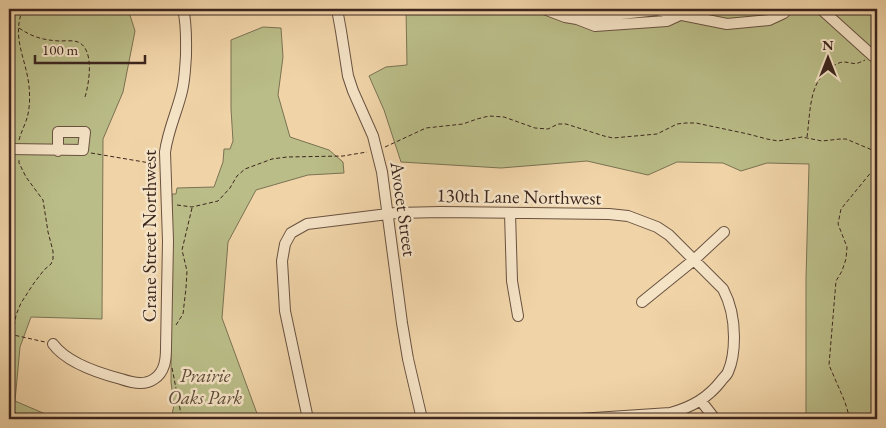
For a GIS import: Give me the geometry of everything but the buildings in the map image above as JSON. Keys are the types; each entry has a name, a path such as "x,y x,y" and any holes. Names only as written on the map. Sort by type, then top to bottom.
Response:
{"street":[{"name":"Crane Street Northwest","path":"53,344 58,351 81,365 141,384 154,379 160,374 165,364 168,241 165,152 167,138 183,89 186,19 183,9"},
{"name":"Avocet Street","path":"337,9 348,76 353,92 374,136 382,172 402,323 422,419"},
{"path":"547,10 577,19 657,10 727,24 769,20 784,13 786,9"},
{"path":"821,9 873,56"},
{"path":"14,149 58,151 83,150 85,132 58,132 58,151"},
{"name":"130th Lane Northwest","path":"308,419 285,311 282,261 285,244 291,233 307,224 388,214 426,212 609,214 628,216 657,227 669,235 723,289 728,298 734,322 734,351 728,372 716,388 700,401 682,410 670,413 579,419"},
{"path":"510,213 512,282 518,316"},
{"path":"642,302 695,259 724,232"},
{"path":"700,401 715,419"}],"path":[{"path":"9,358 16,315 21,303 53,259 43,200 26,177 14,149 28,116 29,86 19,43 18,28 23,9"},
{"path":"18,28 26,34 45,40 73,41 79,42 84,46 87,53 89,73 86,97"},
{"path":"807,137 812,96 819,78 828,70 845,61 856,64 873,56"},
{"path":"385,147 426,128 463,124 489,116 504,117 540,129 548,129 558,124 566,124 613,138 657,134 677,124 696,123 767,140 778,141 802,137 822,141 846,139 877,152"},
{"path":"83,150 165,164"},
{"path":"166,203 192,208 218,201 241,172 272,159 343,156 369,151"},
{"path":"850,419 845,402 829,365 836,281 846,259 847,247 838,224 841,210 877,165"},
{"path":"174,328 183,314 187,271 182,250 192,208"},
{"path":"9,334 53,344"},
{"path":"172,365 182,419"},
{"path":"9,409 26,419"}],"green space":[{"path":"9,9 128,9 135,31 123,92 103,139 102,319 31,317 20,347 15,401 57,419 9,419"},
{"path":"406,9 877,9 877,419 806,419 806,279 809,164 767,163 741,171 723,163 677,162 648,175 587,161 501,168 401,162 384,110 369,76 386,67 407,65"},
{"name":"Prairie Oaks Park","path":"263,27 281,28 283,57 278,95 290,137 329,150 343,162 344,173 308,175 256,190 228,242 222,318 259,419 171,419 174,405 171,382 172,194 176,194 177,188 214,187 223,162 224,149 230,149 233,141 231,40"}]}
